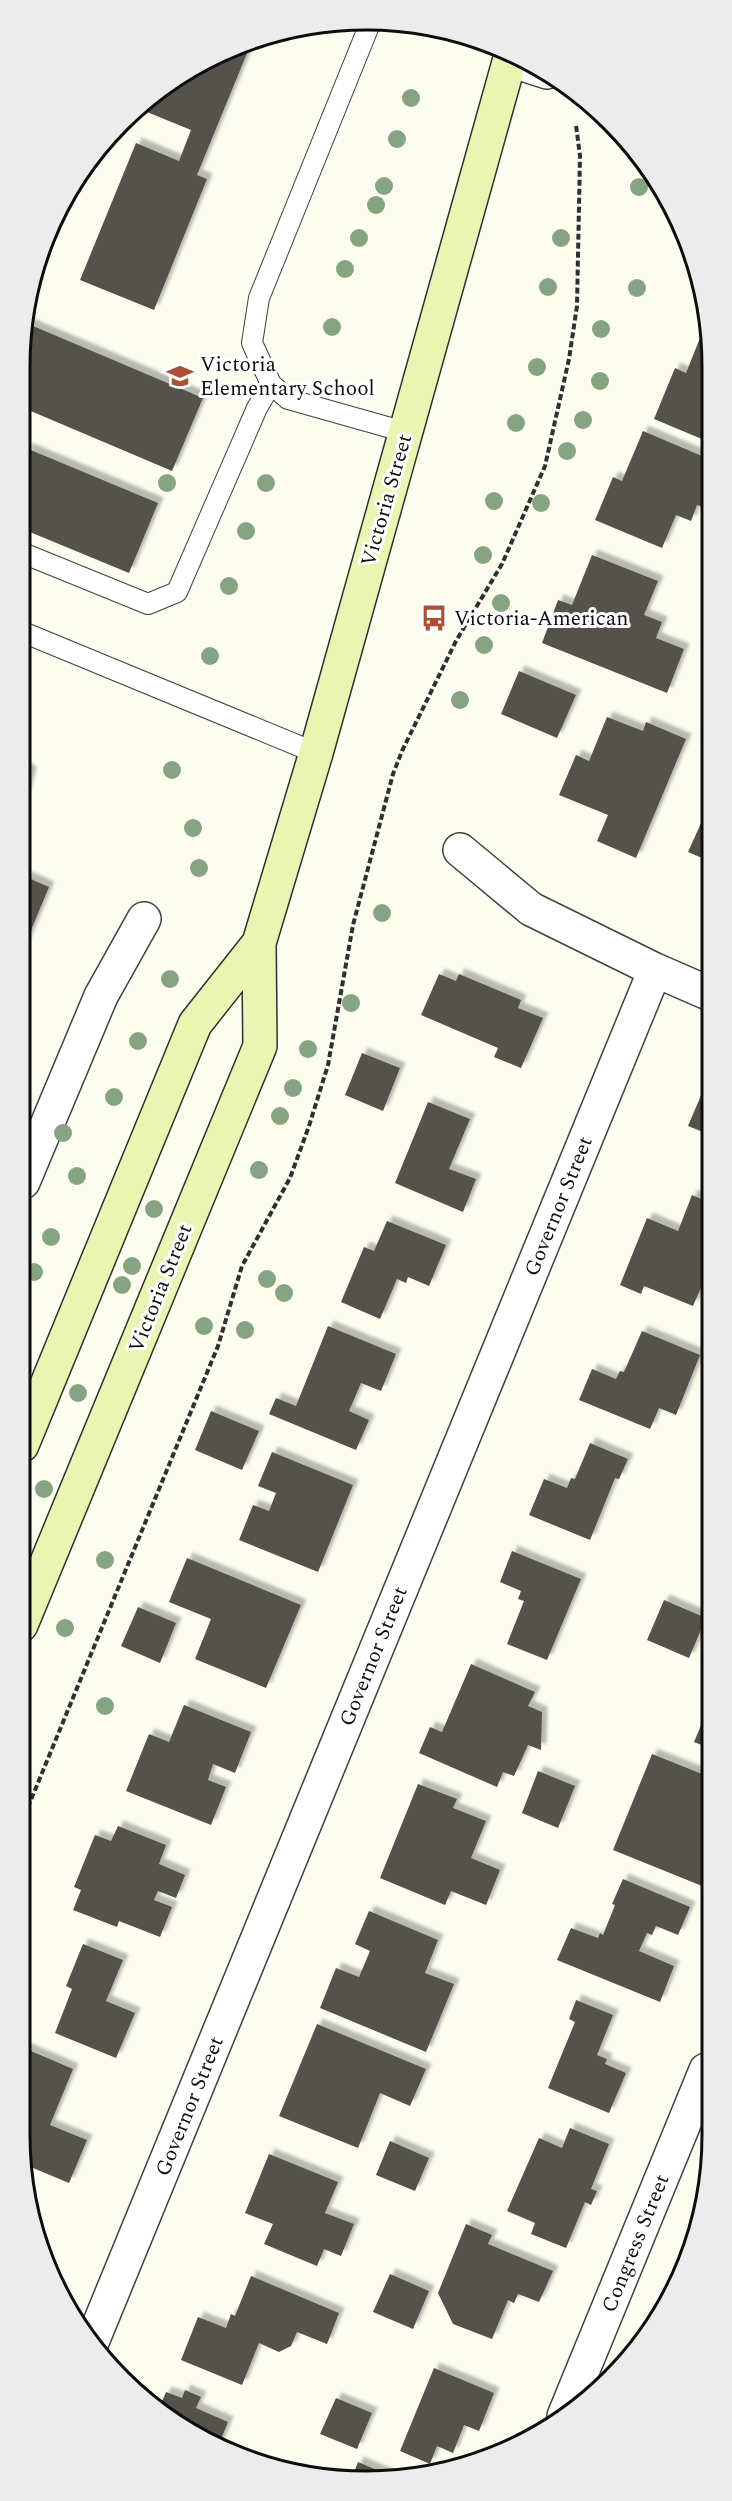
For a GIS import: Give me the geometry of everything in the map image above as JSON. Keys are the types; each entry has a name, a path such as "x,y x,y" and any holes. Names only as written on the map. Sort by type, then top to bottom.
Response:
{"main road":[{"name":"Victoria Street","path":"30,1603 260,1046 259,943 316,753 509,62"},
{"name":"Victoria Street","path":"30,1426 195,1024 259,943"}],"street":[{"path":"460,850 531,909 702,990"},
{"path":"30,1165 101,996 144,919"},
{"name":"Governor Street","path":"95,2334 655,970"},
{"name":"Congress Street","path":"569,2403 702,2080"}],"lane":[{"path":"367,30 259,298 252,343 271,384 288,399 405,432"},
{"path":"30,556 148,604 177,592 257,408 271,384"},
{"path":"30,635 316,753"}],"path":[{"path":"30,1802 218,1346 242,1266 290,1178 309,1126 328,1065 353,925 393,774 456,641 502,564 545,466 569,359 577,306 580,156 576,126"}],"building":[{"path":"248,52 197,175 207,179 154,310 80,280 136,143 179,161 191,130 146,112 198,75"},
{"path":"33,326 203,398 172,471 30,411"},
{"path":"700,337 702,439 654,419 675,368 686,373"},
{"path":"643,431 702,456 702,507 697,505 691,521 676,515 662,548 595,520 613,477 622,481"},
{"path":"30,450 158,503 129,573 30,532"},
{"path":"592,555 658,581 644,615 662,622 656,638 684,649 667,693 542,643 558,600 572,605"},
{"path":"519,671 576,695 557,738 501,714"},
{"path":"607,717 643,731 646,722 686,739 636,858 597,841 608,815 559,795 576,755 589,761"},
{"path":"702,821 702,858 688,852"},
{"path":"30,879 49,887 30,933"},
{"path":"439,974 456,981 459,974 521,1000 518,1008 543,1018 521,1068 494,1057 498,1048 421,1015"},
{"path":"362,1053 400,1068 383,1111 345,1095"},
{"path":"702,1093 702,1132 688,1126"},
{"path":"428,1102 470,1119 449,1169 476,1179 463,1212 395,1183"},
{"path":"692,1195 702,1199 702,1285 693,1306 644,1286 641,1294 620,1285 647,1218 678,1231"},
{"path":"387,1221 446,1245 429,1286 408,1277 406,1283 397,1279 380,1319 341,1302 364,1247 374,1251"},
{"path":"328,1326 396,1354 381,1391 361,1383 349,1411 369,1420 356,1450 269,1414 276,1398 296,1406"},
{"path":"642,1331 700,1355 676,1415 659,1408 650,1429 579,1400 592,1369 616,1379 620,1371 624,1372"},
{"path":"211,1411 259,1431 242,1470 195,1450"},
{"path":"590,1443 628,1459 619,1479 615,1478 590,1540 529,1515 544,1479 567,1488 571,1478 575,1479"},
{"path":"272,1452 353,1485 318,1572 239,1540 253,1505 269,1511 276,1493 258,1486"},
{"path":"512,1551 581,1579 547,1660 507,1644 524,1601 518,1599 521,1591 500,1582"},
{"path":"187,1558 301,1605 266,1688 195,1659 211,1619 169,1602"},
{"path":"664,1600 702,1616 702,1627 689,1658 647,1640"},
{"path":"138,1607 176,1623 160,1663 121,1646"},
{"path":"471,1664 535,1692 528,1706 542,1712 541,1750 528,1745 514,1776 503,1772 497,1787 419,1753 430,1727 442,1732"},
{"path":"184,1705 251,1732 235,1773 213,1764 208,1780 226,1787 211,1825 126,1791 149,1734 169,1742"},
{"path":"702,1723 702,1745 694,1742"},
{"path":"652,1754 702,1774 702,1886 613,1850"},
{"path":"538,1771 575,1786 558,1828 522,1813"},
{"path":"418,1784 457,1799 453,1808 486,1821 471,1858 500,1870 486,1905 451,1891 445,1905 380,1878"},
{"path":"118,1826 166,1845 159,1864 185,1875 176,1898 158,1891 154,1900 172,1907 160,1937 119,1921 117,1927 73,1910 81,1890 74,1887 95,1835 111,1841"},
{"path":"623,1879 690,1907 678,1935 656,1926 652,1935 647,1933 639,1951 674,1966 660,2002 557,1960 571,1928 598,1938 600,1933 603,1935 615,1905 612,1904"},
{"path":"369,1911 438,1940 425,1973 454,1984 426,2052 320,2008 336,1968 359,1977 370,1951 355,1944"},
{"path":"83,1944 123,1960 106,2001 135,2013 116,2058 55,2033 72,1989 66,1986"},
{"path":"576,2000 613,2015 597,2055 607,2059 605,2064 626,2073 609,2113 548,2088 575,2022 569,2019"},
{"path":"317,2024 426,2069 410,2106 380,2093 358,2148 279,2116"},
{"path":"30,2051 73,2069 50,2125 87,2140 69,2183 32,2167"},
{"path":"570,2128 609,2144 591,2189 597,2191 591,2205 585,2202 566,2248 531,2234 535,2223 507,2211 539,2138 562,2148"},
{"path":"390,2141 429,2158 415,2191 376,2175"},
{"path":"269,2154 338,2182 325,2213 354,2224 341,2256 324,2249 317,2266 264,2244 273,2224 245,2213"},
{"path":"466,2224 492,2235 488,2244 553,2271 539,2302 518,2294 514,2303 508,2300 492,2339 453,2324 438,2293"},
{"path":"390,2274 429,2291 413,2329 373,2312"},
{"path":"251,2276 339,2313 327,2344 297,2332 291,2346 279,2352 259,2343 242,2385 181,2360 198,2317 226,2328 231,2314 235,2316"},
{"path":"434,2368 494,2393 479,2431 464,2425 453,2453 437,2446 430,2464 400,2451"},
{"path":"185,2390 201,2397 196,2408 228,2422 222,2438 162,2402 166,2392 182,2398"},
{"path":"336,2398 372,2413 357,2449 320,2434"},
{"path":"358,2462 378,2470 366,2471 355,2470"}],"place":[{"name":"Victoria Elementary School","path":"180,376"},
{"name":"Victoria-American","path":"434,618"}]}
